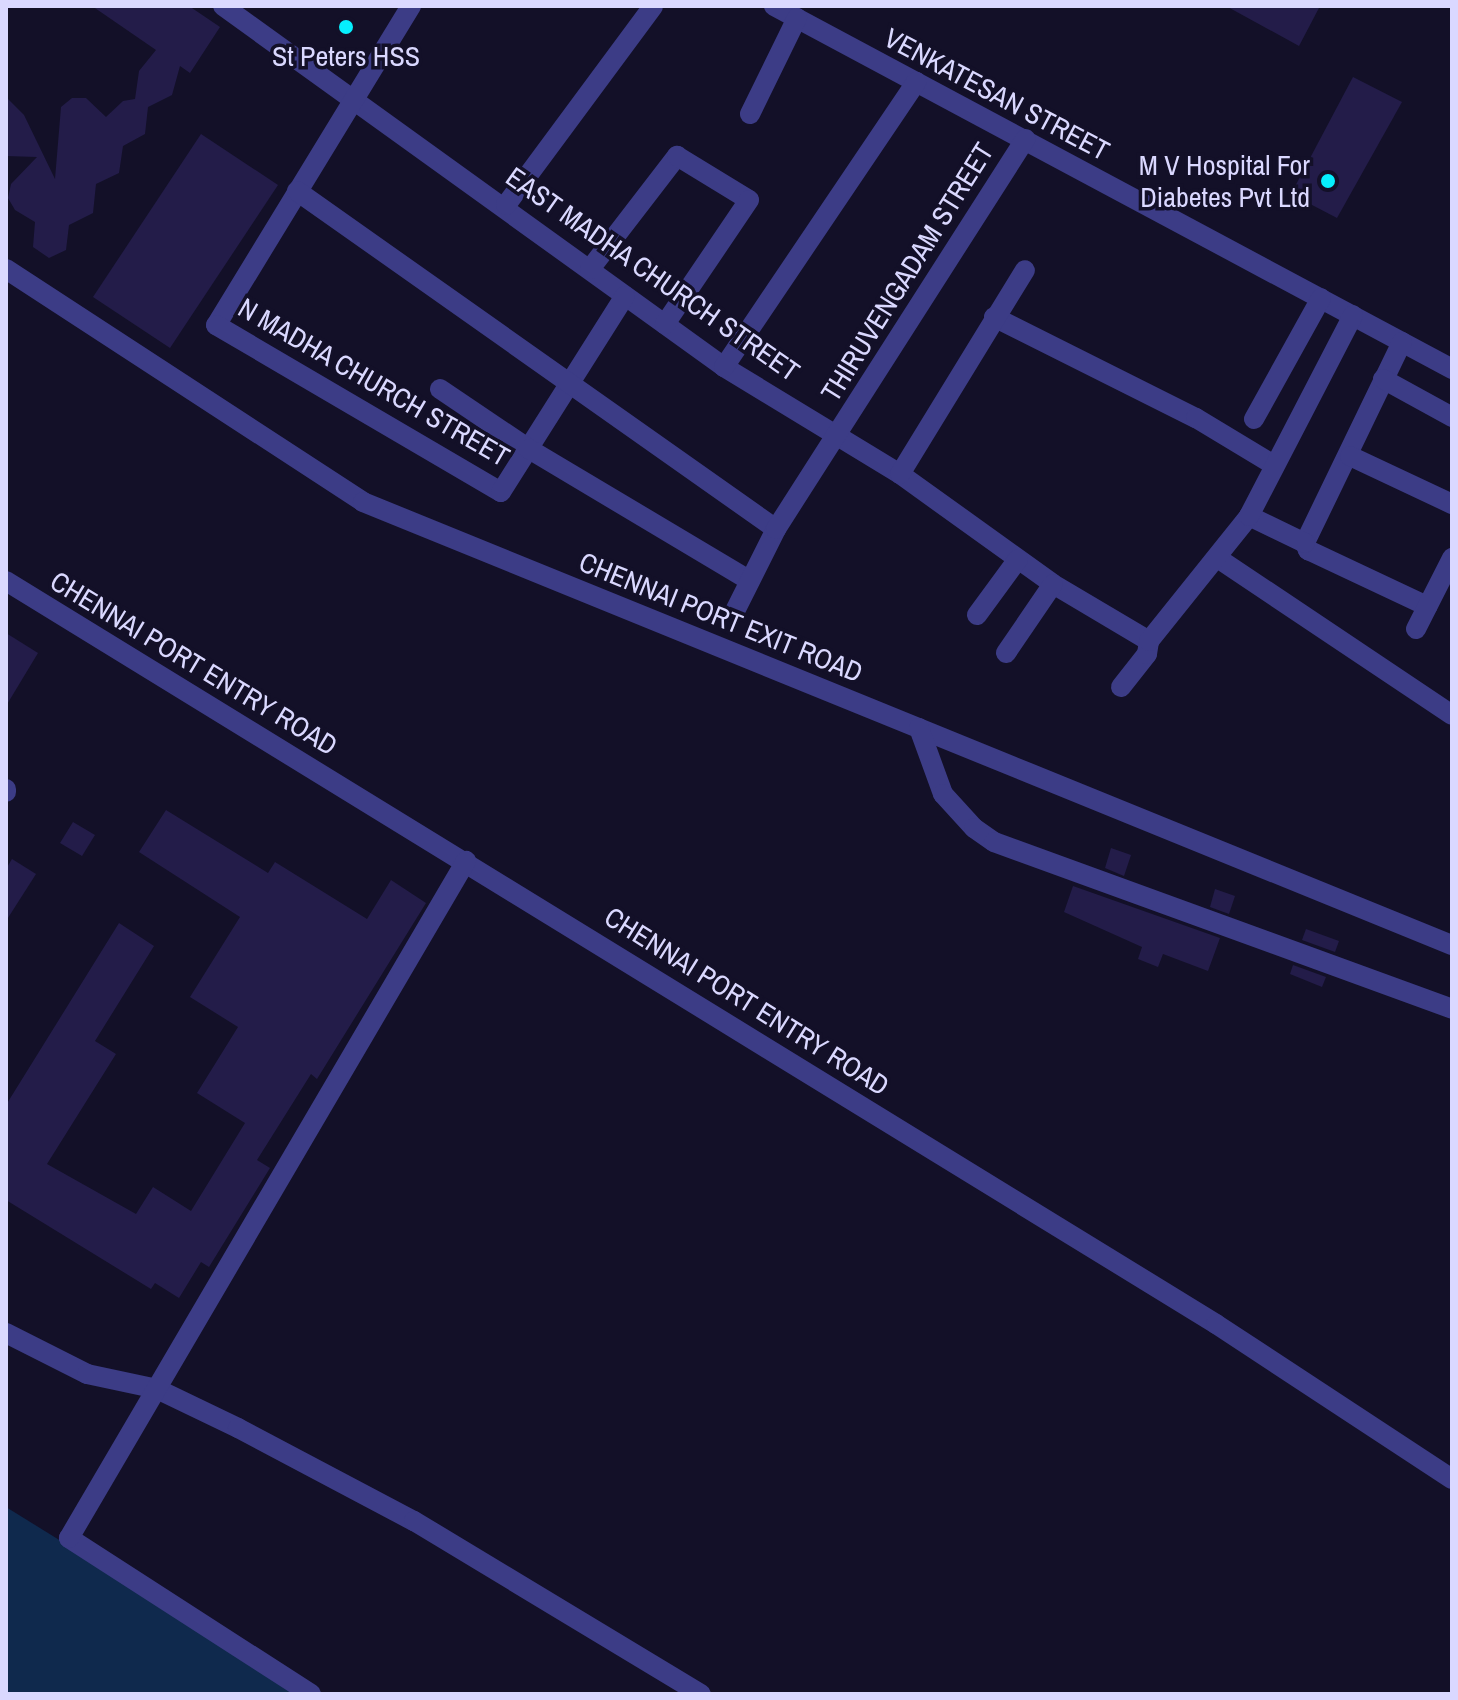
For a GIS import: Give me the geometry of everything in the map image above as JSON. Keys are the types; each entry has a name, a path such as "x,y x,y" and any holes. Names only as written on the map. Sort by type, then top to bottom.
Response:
{"street":[{"name":"EAST MADHA CHURCH STREET","path":"223,6 506,205 724,367 900,474 1053,584 1149,641"},
{"name":"N MADHA CHURCH STREET","path":"411,6 353,95 216,325 501,492 625,296"},
{"path":"506,205 653,6"},
{"name":"VENKATESAN STREET","path":"774,6 1452,369"},
{"path":"750,114 797,18"},
{"path":"724,367 916,82"},
{"name":"THIRUVENGADAM STREET","path":"735,611 776,529 1025,139"},
{"path":"590,269 677,156 749,200 665,324"},
{"path":"297,191 569,387 776,529"},
{"name":"CHENNAI PORT EXIT ROAD","path":"6,269 363,502 1452,945"},
{"path":"900,474 1025,270"},
{"path":"1254,419 1321,298"},
{"path":"1121,687 1147,654 1149,641 1219,559 1249,516 1353,315"},
{"path":"994,317 1196,418 1274,465"},
{"path":"1305,543 1350,456 1402,342"},
{"path":"1383,379 1452,417"},
{"path":"440,389 529,449 750,581"},
{"path":"1350,456 1452,504"},
{"path":"1249,516 1305,543 1308,550 1427,606"},
{"path":"1416,629 1452,558"},
{"path":"977,615 1018,559"},
{"path":"1219,559 1452,715"},
{"name":"CHENNAI PORT ENTRY ROAD","path":"6,581 1216,1324 1452,1479"},
{"path":"1006,653 1053,584"},
{"path":"919,728 943,794 974,828 994,842 1452,1009"},
{"path":"311,1694 69,1538 466,861"},
{"path":"6,1333 87,1374 157,1389 414,1521 701,1694"}],"water":[{"path":"6,1507 308,1694 6,1694"}],"building":[{"path":"92,6 189,6 220,27 190,73 180,66 172,95 148,107 145,134 123,146 119,173 96,184 93,213 69,225 66,250 49,258 33,247 35,222 15,210 8,198 11,184 37,157 6,156 6,97 24,115 55,179 61,107 72,98 86,98 106,117 123,101 135,99 139,71 156,50"},
{"path":"1226,6 1320,6 1299,46"},
{"path":"1353,77 1402,102 1337,218 1291,194"},
{"path":"201,134 278,185 170,348 93,297"},
{"path":"6,633 38,653 6,706"},
{"path":"166,810 268,873 275,862 367,919 391,880 426,903 317,1079 311,1074 257,1160 270,1168 209,1267 201,1262 179,1298 155,1283 151,1289 6,1200 6,1105 119,923 154,946 95,1041 116,1054 47,1164 136,1214 153,1187 191,1211 245,1123 197,1093 238,1027 190,997 240,917 139,852"},
{"path":"73,822 95,835 82,856 60,843"},
{"path":"1111,848 1131,855 1124,876 1105,868"},
{"path":"12,859 36,874 6,921 6,869"},
{"path":"1073,886 1220,938 1208,971 1163,954 1158,967 1138,959 1142,947 1064,912"},
{"path":"1215,889 1235,896 1229,914 1210,907"},
{"path":"1306,929 1339,941 1335,952 1302,940"},
{"path":"1293,965 1326,977 1322,987 1290,974"}],"place":[{"name":"St Peters HSS","path":"346,27"},
{"name":"M V Hospital For Diabetes Pvt Ltd","path":"1328,181"}]}
